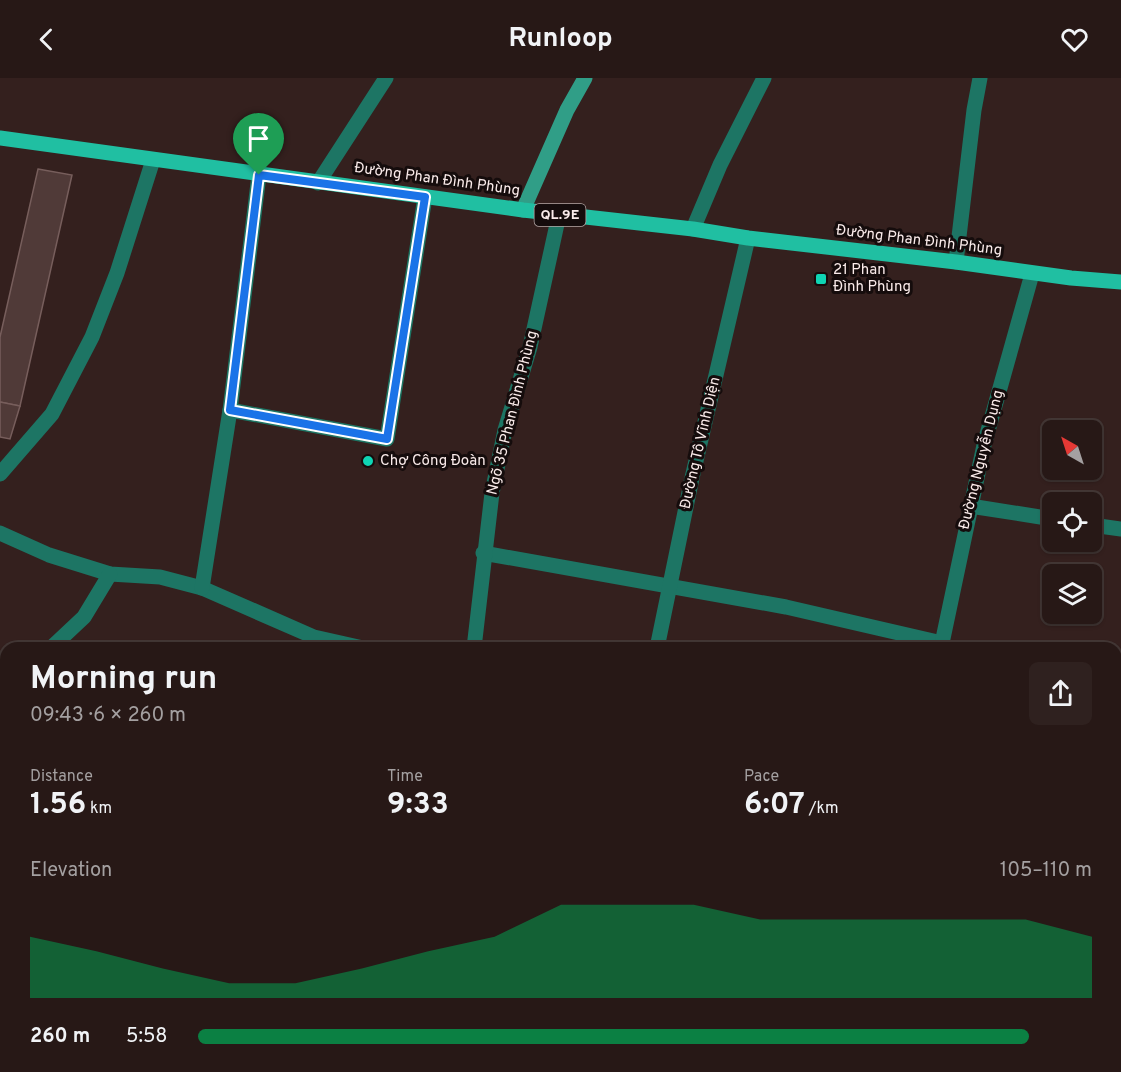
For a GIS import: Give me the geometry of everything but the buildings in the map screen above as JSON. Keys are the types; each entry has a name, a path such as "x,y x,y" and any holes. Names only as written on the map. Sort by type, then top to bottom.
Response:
{"main road":[{"name":"Đường Phan Đình Phùng","path":"0,138 559,215 693,229 748,238 957,262 1032,274 1121,282"}],"street":[{"path":"318,183 386,78"},
{"path":"524,210 567,110 585,78"},
{"path":"693,229 720,165 764,78"},
{"path":"957,262 974,110 980,78"},
{"path":"0,474 52,414 92,337 117,273 153,160"},
{"path":"202,588 230,410 259,175"},
{"path":"230,410 387,439 425,197"},
{"name":"Ngõ 35 Phan Đình Phùng","path":"475,642 483,553 492,493 506,430 530,347 559,215"},
{"name":"Đường Tô Vĩnh Diện","path":"658,642 692,478 748,238"},
{"name":"Đường Nguyễn Dụng","path":"942,642 970,506 1032,274"},
{"path":"970,506 1042,517"},
{"path":"1102,526 1121,529"},
{"path":"0,533 49,555 110,574 160,577 202,588 313,642"},
{"path":"483,553 819,613 930,642"},
{"path":"57,642 84,617 110,574"}],"place":[{"name":"21 Phan Đình Phùng","path":"821,279"},
{"name":"Chợ Công Đoàn","path":"368,461"}],"route":[{"path":"259,175 425,197 387,439 230,410 259,175"}]}
